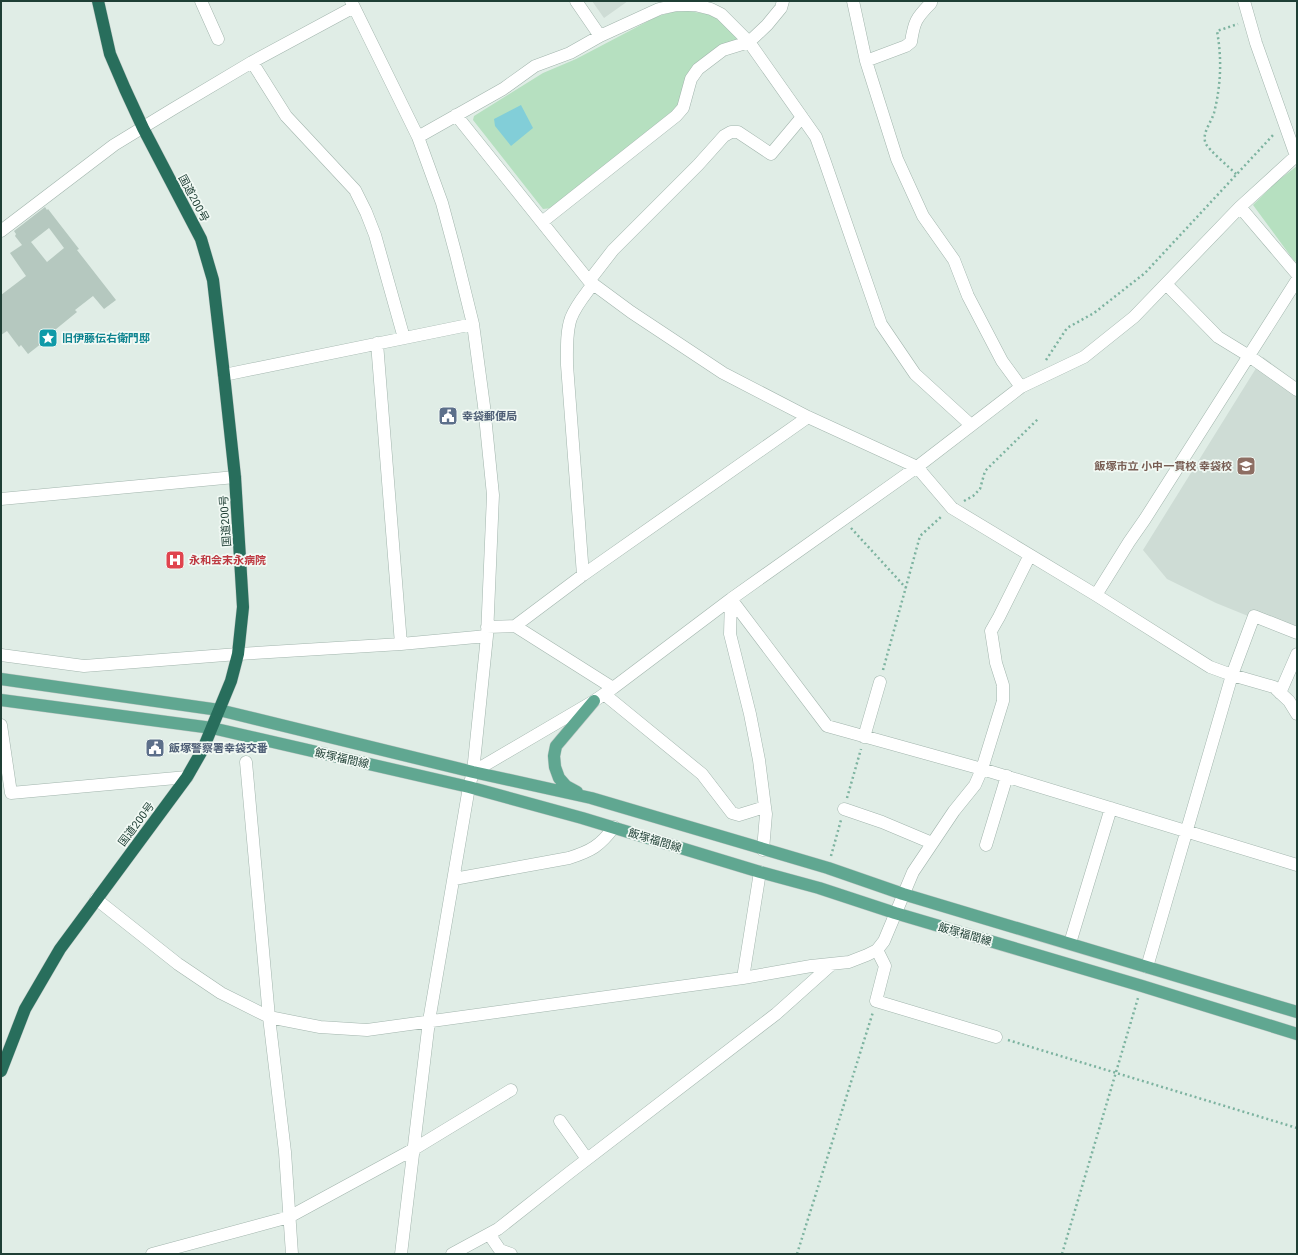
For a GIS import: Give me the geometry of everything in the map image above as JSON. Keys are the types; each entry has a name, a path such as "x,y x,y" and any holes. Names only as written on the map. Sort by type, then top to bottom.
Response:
{"highway":[{"name":"国道200号","path":"1,1070 25,1009 60,949 187,777 203,749 231,680 238,654 244,606 235,477 212,280 201,239 143,128 110,54 98,1"}],"main road":[{"name":"飯塚福間線","path":"1,679 220,710 473,772 591,798 828,868 903,894 1297,1012"},
{"path":"591,798 566,786 555,767 554,756 556,746 604,694"},
{"name":"飯塚福間線","path":"1,700 212,728 469,787 614,827 760,872 819,888 895,913 1142,986 1297,1034"}],"street":[{"path":"201,1 218,39"},
{"path":"576,1 600,36"},
{"path":"542,222 676,116 683,108 691,80 698,69 723,50 749,42 767,25 781,8 783,1"},
{"path":"853,1 866,61 897,159 923,216 954,260 968,296 1002,361 1021,387"},
{"path":"473,772 604,694 731,599 917,467 1021,387 1084,357 1134,317 1240,207 1296,155 1256,44 1244,1"},
{"path":"866,61 906,46 911,42 913,26 920,14 931,2"},
{"path":"1,231 114,145 352,4 418,137 442,203 473,324 484,406 493,495 487,632 473,772 469,787 429,1021 401,1254"},
{"path":"418,137 503,89 535,66 570,53 600,36 659,9 695,5 711,9 721,14 749,42 816,137 826,162 881,324 915,374 971,425"},
{"path":"252,62 286,116 355,190 375,235 404,338"},
{"path":"456,115 591,282 631,312 723,373 808,417 917,467 952,508 1096,595 1210,667 1274,687 1289,701 1297,714"},
{"path":"583,575 567,365 570,319 591,282 613,250 698,165 724,136 731,132 738,132 771,154 802,117"},
{"path":"1240,207 1297,274"},
{"path":"1096,595 1129,542 1146,519 1297,280"},
{"path":"1166,284 1218,337 1249,356 1297,390"},
{"path":"224,375 473,324"},
{"path":"378,344 401,644"},
{"path":"1,655 84,666 238,654 401,644 487,632 515,626 583,575 808,417"},
{"path":"1,499 235,477"},
{"path":"96,899 178,964 221,993 268,1017 320,1027 367,1030 743,978 811,966 849,962 877,950 884,941 913,872 954,810 975,784 982,769 1003,701 1003,685 996,663 991,631 1030,556"},
{"path":"731,599 827,726 1007,776 1297,865"},
{"path":"731,599 730,634 750,714 759,760 766,814 763,850"},
{"path":"1147,966 1232,675 1254,616 1297,633"},
{"path":"515,626 604,694 702,774 732,812 739,814 765,807"},
{"path":"1280,693 1297,654"},
{"path":"864,737 880,682"},
{"path":"1,725 11,793 187,777"},
{"path":"246,762 268,1017 285,1152 292,1254"},
{"path":"986,845 1007,776"},
{"path":"1070,944 1111,808"},
{"path":"844,809 882,822 932,843"},
{"path":"454,879 580,855 598,846 614,827"},
{"path":"743,978 760,872"},
{"path":"877,950 886,966 876,1000 996,1037"},
{"path":"452,1254 498,1229 587,1158 776,1014 832,964"},
{"path":"152,1254 290,1217 414,1150 511,1090"},
{"path":"560,1121 587,1158"},
{"path":"489,1234 500,1250 511,1254"}],"path":[{"path":"1236,174 1206,144 1204,136 1213,114 1221,81 1220,47 1216,31 1249,20"},
{"path":"1037,380 1041,365 1050,356 1067,328 1094,313 1145,272 1284,124"},
{"path":"880,682 920,536 952,508 973,496 980,489 985,471 1039,418"},
{"path":"846,518 851,528 906,588"},
{"path":"1062,1254 1142,986"},
{"path":"797,1254 876,1000"},
{"path":"996,1037 1116,1072 1297,1128"}],"shaded area":[{"path":"592,1 628,1 604,18"},
{"name":"飯塚市立 小中一貫校 幸袋校","path":"1263,357 1297,382 1297,636 1216,603 1167,579 1143,550"}],"green space":[{"path":"688,11 707,14 717,18 740,39 719,47 681,104 552,208 543,209 473,120 474,116 543,73 576,59 656,17 672,12"},
{"path":"1297,166 1297,260 1295,262 1253,205 1276,182"}],"water":[{"path":"521,105 533,128 511,146 495,126 494,119"}],"building":[{"path":"45,207 47,210 48,209 79,249 77,250 116,300 104,309 93,296 75,310 77,312 50,334 51,336 28,354 21,345 19,347 7,331 1,335 1,295 26,276 10,253 22,245 15,236 16,234 14,231","holes":["49,228 64,248 47,262 31,242"]}],"place":[{"name":"旧伊藤伝右衛門邸","path":"48,338"},
{"name":"幸袋郵便局","path":"448,416"},
{"name":"飯塚市立 小中一貫校 幸袋校","path":"1246,466"},
{"name":"永和会末永病院","path":"175,560"},
{"name":"飯塚警察署幸袋交番","path":"155,748"}]}
